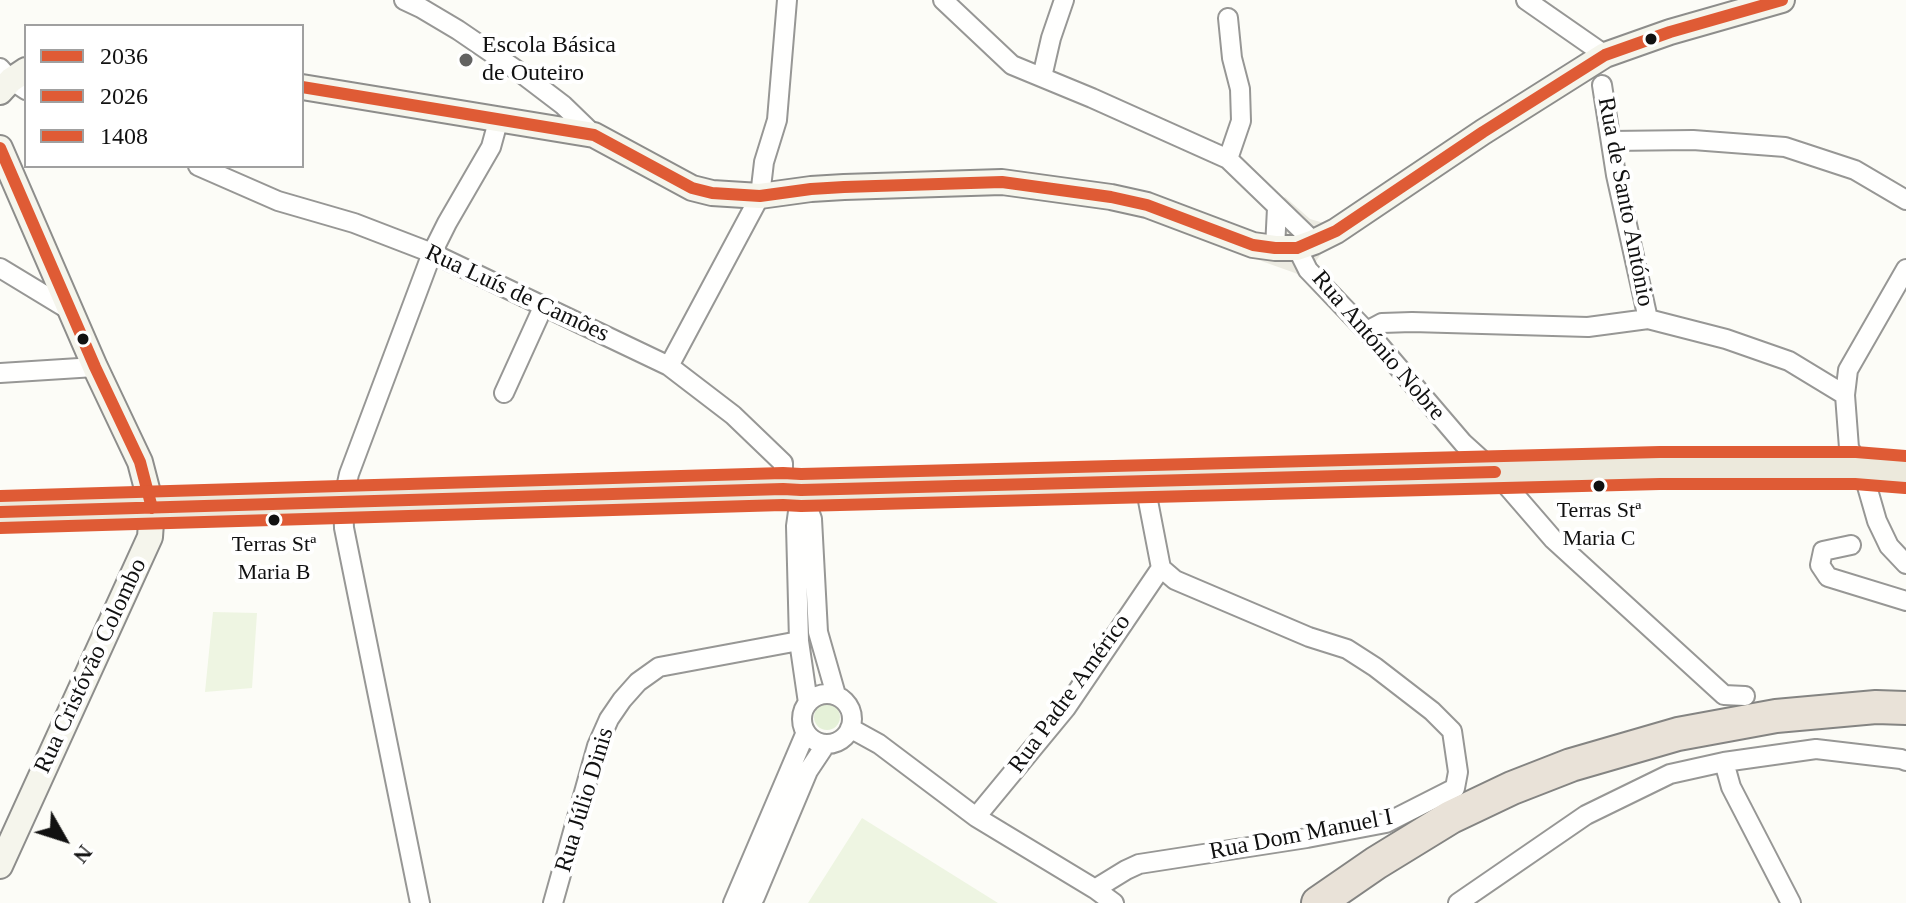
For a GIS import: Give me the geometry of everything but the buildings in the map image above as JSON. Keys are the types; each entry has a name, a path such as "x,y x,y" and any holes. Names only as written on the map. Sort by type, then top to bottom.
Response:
{"highway":[{"path":"1318,903 1451,817 1571,765 1678,734 1776,716 1876,707 1906,708"},
{"path":"1337,903 1382,871 1458,828 1574,775 1681,745 1777,726 1906,717"}],"main road":[{"path":"0,512 1660,468 1906,472"}],"street":[{"path":"404,0 458,30 521,73 563,105 594,135 692,188 712,193 760,196 844,187 1002,182 1111,197 1147,205 1253,245 1295,246 1336,231 1605,55 1670,32 1782,0"},
{"path":"669,366 760,196 764,162 777,120 787,0"},
{"path":"943,0 1012,65 1228,159 1241,121 1240,89 1232,58 1228,18"},
{"path":"1042,77 1064,0"},
{"path":"1526,0 1605,55"},
{"name":"Rua de Santo António","path":"1602,85 1616,175 1648,319"},
{"path":"304,87 594,135"},
{"path":"420,903 344,528 343,502 349,474 432,253 491,147 499,118"},
{"path":"1611,141 1693,140 1785,147 1855,170 1906,200"},
{"path":"0,148 95,367 140,462 152,508"},
{"name":"Rua António Nobre","path":"1228,159 1277,208 1308,270 1367,331 1463,443 1495,472 1553,539 1724,695 1745,696"},
{"name":"Rua Luís de Camões","path":"203,168 278,201 354,223 432,253 544,305 669,366 733,415 783,463 792,490 812,519 818,632 836,695"},
{"path":"1277,208 1295,246"},
{"path":"0,268 71,311"},
{"path":"1906,269 1848,370 1845,395 1849,448 1862,469 1877,521 1889,546 1906,564"},
{"path":"504,393 544,305"},
{"path":"1367,331 1382,323 1588,327 1648,319 1726,339 1789,361 1845,395"},
{"path":"0,373 95,367"},
{"name":"Rua António Nobre","path":"1463,443 1466,473"},
{"path":"1144,480 1161,568"},
{"path":"792,490 799,641 808,703 802,717 811,738 826,744 840,740 850,728 848,705 836,695 821,694 808,703"},
{"name":"Rua Cristóvão Colombo","path":"0,866 150,537 152,508"},
{"path":"1851,545 1823,551 1820,565 1828,577 1906,601"},
{"name":"Rua Padre Américo","path":"976,817 1066,708 1161,568"},
{"name":"Rua Dom Manuel I","path":"1095,889 1139,864 1386,823 1455,788 1458,772 1452,731 1432,711 1375,667 1347,649 1309,637 1175,580 1161,568"},
{"name":"Rua Júlio Dinis","path":"553,903 597,746 609,719 638,682 659,667 799,641"},
{"path":"850,728 879,744 976,817 1114,903"},
{"path":"733,903 806,732"},
{"path":"751,903 808,771 826,744"},
{"path":"1458,903 1586,815 1670,774 1724,762 1816,749 1906,761"},
{"path":"1724,762 1731,787 1791,903"}],"green space":[{"path":"213,612 257,613 252,688 205,692"},
{"path":"827,704 836,708 840,717 836,726 827,730 818,726 814,717 818,708"},
{"path":"862,818 998,903 808,903"}],"shaded area":[{"path":"1285,197 1310,219 1324,223 1333,220 1344,239 1321,254 1315,270 1305,278 1253,258 1255,241 1265,238 1273,225 1267,214"}],"transit line":[{"name":"2036","path":"304,87 594,135 692,188 712,193 760,196 844,187 1002,182 1147,205 1253,245 1297,248 1336,231 1605,55 1670,32 1782,0"},
{"name":"2036","path":"0,148 95,367 140,462 152,508"},
{"name":"1408","path":"0,496 1660,452 1856,452 1906,456"},
{"name":"2036","path":"0,512 1495,472"},
{"name":"2026","path":"0,528 1660,484 1855,484 1905,488"}],"place":[{"name":"Escola Básica de Outeiro","path":"466,60"},
{"name":"Terras Stª Maria C","path":"1599,486"},
{"name":"Terras Stª Maria B","path":"274,520"}]}
